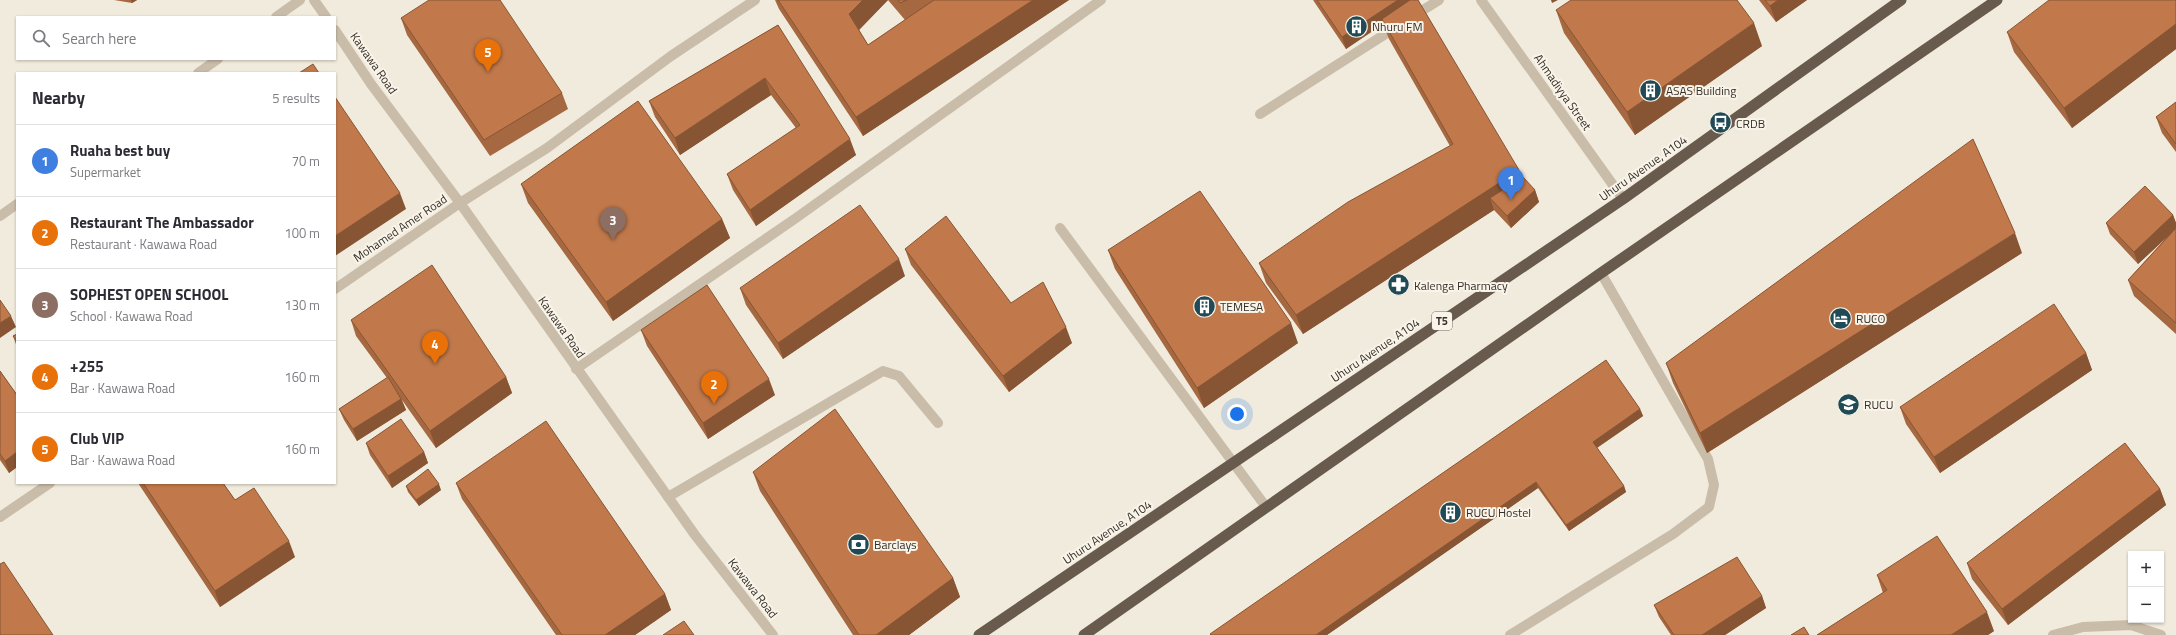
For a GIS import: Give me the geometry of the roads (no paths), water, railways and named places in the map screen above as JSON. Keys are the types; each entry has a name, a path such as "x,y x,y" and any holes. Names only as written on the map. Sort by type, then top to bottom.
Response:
{"highway":[{"name":"Uhuru Avenue, A104","path":"979,635 1623,199 1901,0"},
{"path":"1084,635 1601,273 1997,0"}],"street":[{"path":"277,16 300,0"},
{"path":"314,0 325,16"},
{"name":"Mohamed Amer Road","path":"336,287 460,203 547,148 671,56 755,0"},
{"path":"576,369 796,218 1102,0"},
{"path":"1260,114 1439,0"},
{"name":"Ahmadiyya Street","path":"1481,0 1623,199"},
{"name":"Kawawa Road","path":"336,32 371,84 460,203 668,497 772,635"},
{"path":"199,72 217,60"},
{"path":"0,216 16,205"},
{"path":"1060,228 1266,507"},
{"path":"1510,635 1673,534 1709,507 1711,500 1714,485 1708,459 1601,273"},
{"path":"668,497 883,371 899,376 938,423"},
{"path":"0,517 49,484"},
{"path":"2053,635 2083,627 2131,624 2161,635"}],"place":[{"name":"Nhuru FM","path":"1356,26"},
{"name":"Club VIP","path":"488,72"},
{"name":"ASAS Building","path":"1651,90"},
{"name":"CRDB","path":"1721,123"},
{"name":"Ruaha best buy","path":"1511,200"},
{"name":"SOPHEST OPEN SCHOOL","path":"613,240"},
{"name":"Kalenga Pharmacy","path":"1399,285"},
{"name":"TEMESA","path":"1205,306"},
{"name":"RUCO","path":"1841,318"},
{"name":"+255","path":"435,364"},
{"name":"Restaurant The Ambassador","path":"714,404"},
{"name":"RUCU","path":"1848,404"},
{"name":"RUCU Hostel","path":"1451,512"},
{"name":"Barclays","path":"859,544"}]}
